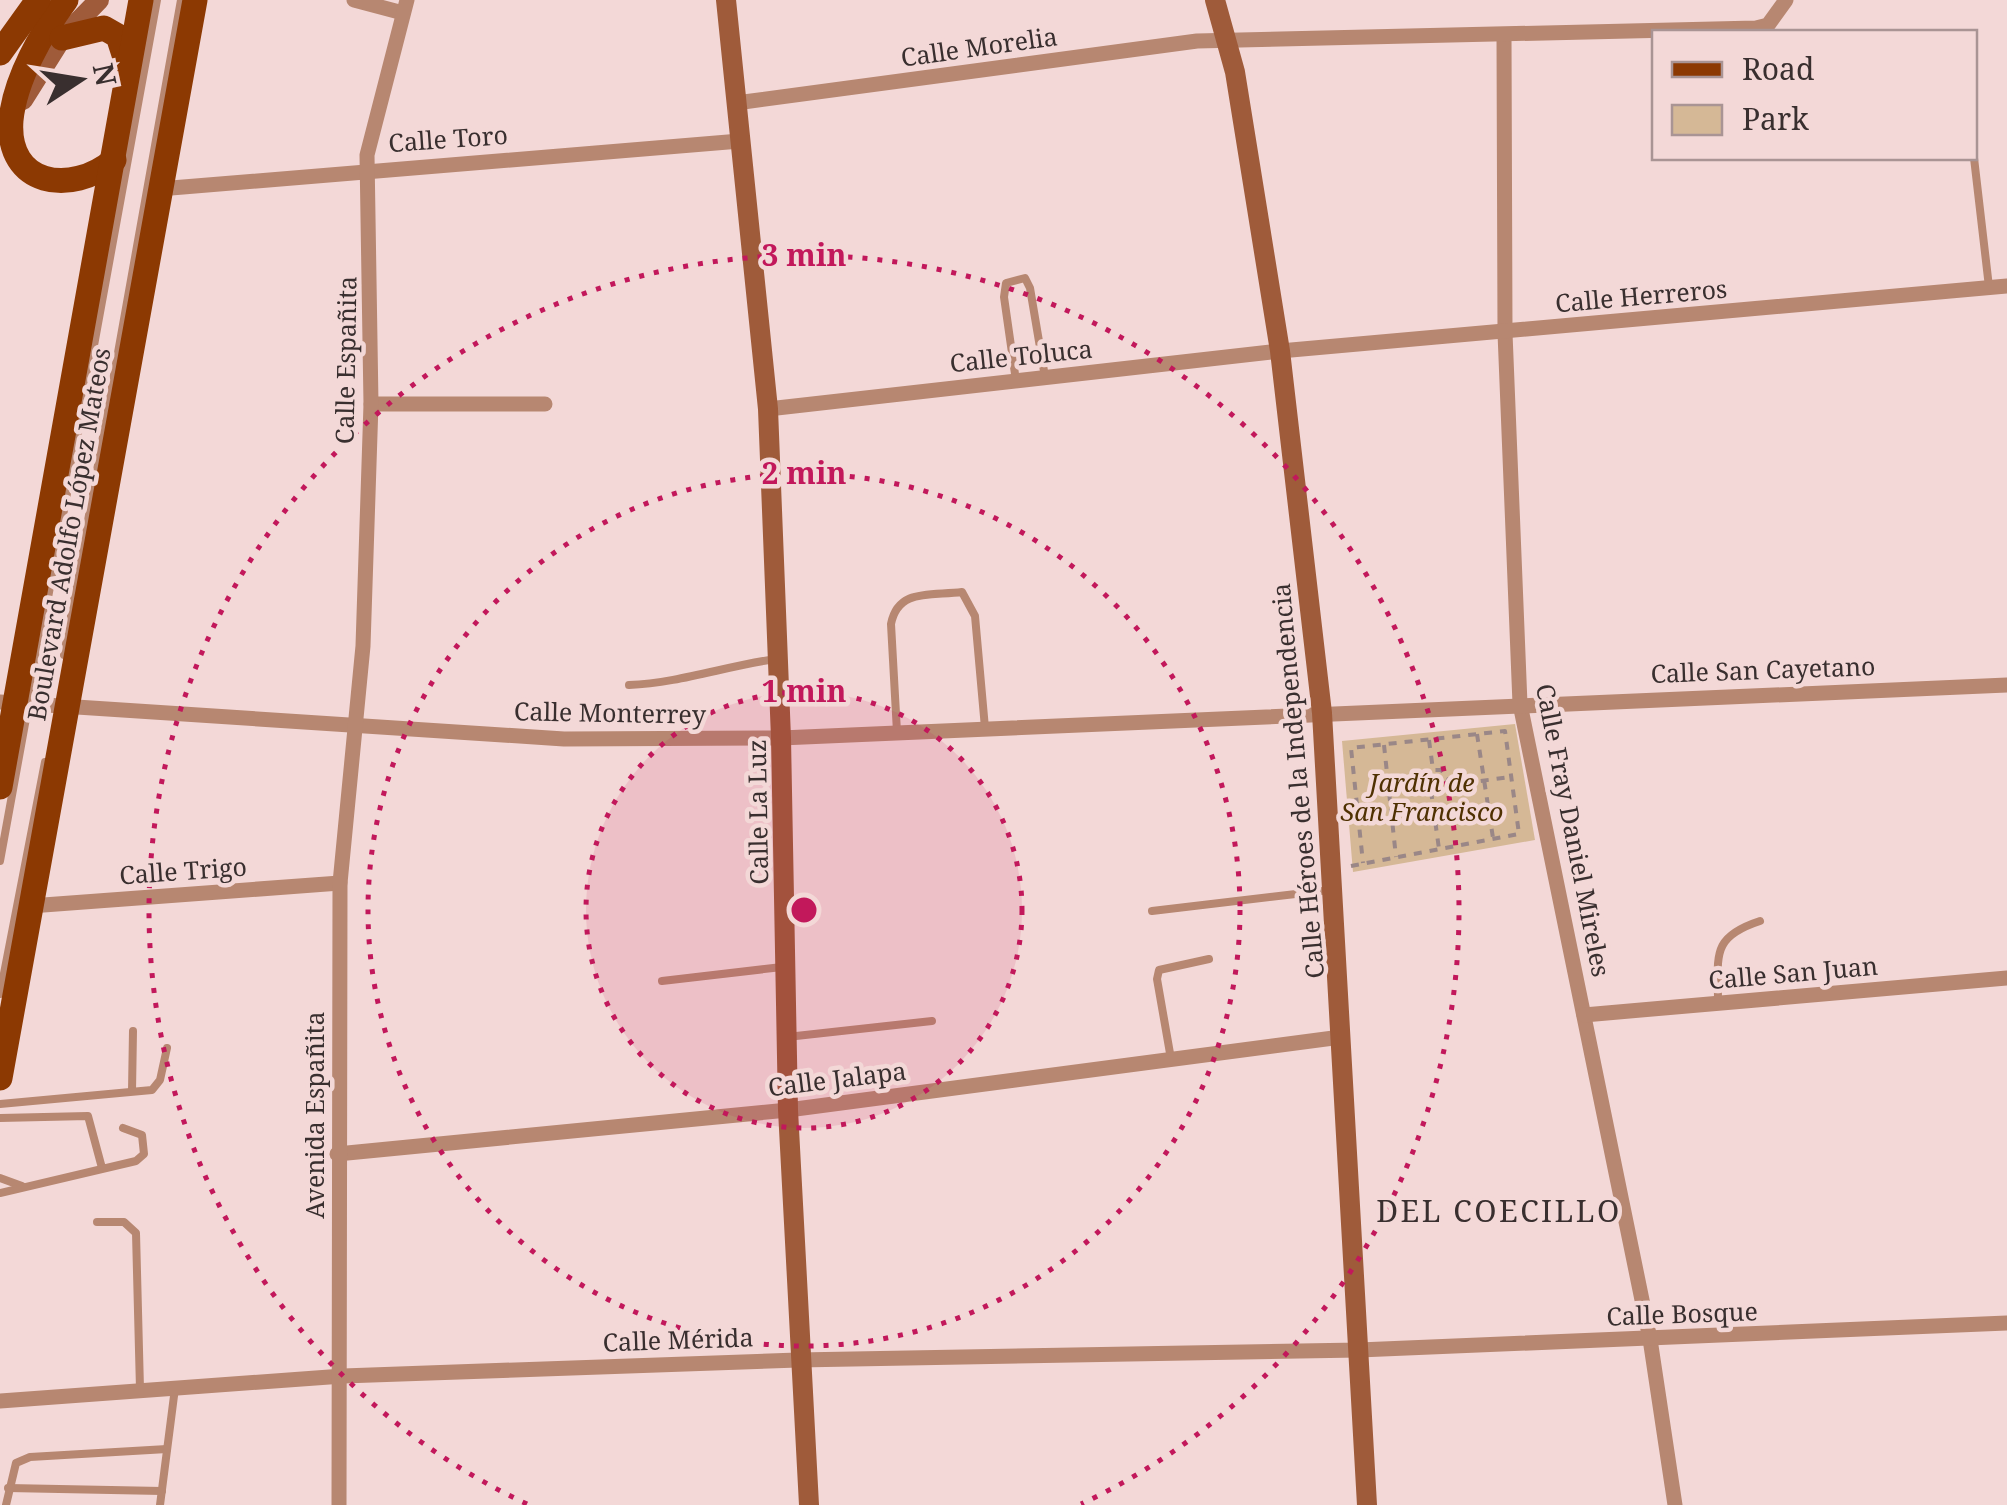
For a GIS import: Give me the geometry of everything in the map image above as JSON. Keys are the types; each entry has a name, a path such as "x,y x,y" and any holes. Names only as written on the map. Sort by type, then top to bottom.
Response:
{"main road":[{"path":"0,53 38,0"},
{"path":"66,0 28,66 6,130 16,151 44,178 75,182 92,176 114,160"},
{"name":"Boulevard Adolfo López Mateos","path":"0,788 4,744 16,703 141,0"},
{"name":"Boulevard Adolfo López Mateos","path":"0,1078 30,906 58,707 196,0"},
{"path":"62,38 96,27 112,31 122,42 128,70"}],"street":[{"path":"6,130 62,38 100,0"},
{"path":"354,0 405,7"},
{"name":"Calle La Luz","path":"726,0 768,408 781,738 788,1110 798,1360 809,1505"},
{"name":"Calle Héroes de la Independencia","path":"1215,0 1228,41 1280,351 1322,713 1368,1505"},
{"name":"Calle Morelia","path":"1693,30 1756,28 1768,24 1786,0"},
{"name":"Calle Españita","path":"356,725 363,646 371,404 369,138 405,7"},
{"name":"Calle Morelia","path":"736,103 1228,41 1652,31"},
{"name":"Calle Fray Daniel Mireles","path":"1504,36 1505,333 1520,704 1650,1339 1675,1505"},
{"name":"Calle Toro","path":"159,189 367,168 740,141"},
{"name":"Calle Herreros","path":"1280,351 2007,286"},
{"name":"Calle Toluca","path":"768,408 1280,351"},
{"path":"371,404 546,404"},
{"name":"Calle San Cayetano","path":"1520,704 2007,685"},
{"name":"Calle Monterrey","path":"16,703 564,738 781,738 1520,704"},
{"name":"Avenida Españita","path":"340,1505 343,1376 338,1154 340,883 356,725"},
{"name":"Calle Trigo","path":"30,906 340,883"},
{"name":"Calle San Juan","path":"1584,1016 2007,978"},
{"name":"Calle Jalapa","path":"338,1154 788,1110 1340,1037"},
{"name":"Calle Bosque","path":"1359,1350 2007,1323"},
{"name":"Calle Mérida","path":"0,1401 343,1376 798,1360 1359,1350"}],"lane":[{"path":"0,861 16,703 157,0"},
{"path":"63,660 181,0"},
{"path":"1974,160 1989,288"},
{"path":"1016,381 1004,297 1006,284 1015,278 1024,278 1030,288 1045,378"},
{"path":"897,732 891,624 894,607 905,598 962,592 975,616 986,728"},
{"path":"629,685 673,684 728,666 776,659"},
{"path":"0,994 45,759"},
{"path":"1152,911 1334,890"},
{"path":"1718,1004 1718,952 1726,937 1760,921"},
{"path":"1171,1060 1157,979 1159,970 1210,959"},
{"path":"662,980 785,967"},
{"path":"786,1037 932,1022"},
{"path":"132,1092 133,1031"},
{"path":"0,1104 132,1092 157,1086 167,1048"},
{"path":"0,1118 88,1116 102,1168"},
{"path":"0,1193 136,1161 144,1154 140,1131 123,1128"},
{"path":"0,1178 22,1186"},
{"path":"97,1222 124,1222 136,1234 140,1390"},
{"path":"160,1505 175,1388"},
{"path":"6,1505 16,1464 30,1457 168,1450"},
{"path":"8,1488 162,1491"}],"path":[{"path":"1505,731 1519,834 1363,863 1351,748 1429,740 1505,731"},
{"path":"1478,734 1494,838"},
{"path":"1426,784 1433,770 1429,740"},
{"path":"1384,745 1396,857"},
{"path":"1433,770 1445,772 1449,785"},
{"path":"1430,790 1442,792 1449,785 1511,776"},
{"path":"1389,790 1426,784"},
{"path":"1426,784 1439,849"}],"green space":[{"name":"Jardín de San Francisco","path":"1515,724 1535,840 1353,872 1342,741"}],"district":[{"name":"DEL COECILLO","path":"1499,1210"}]}
